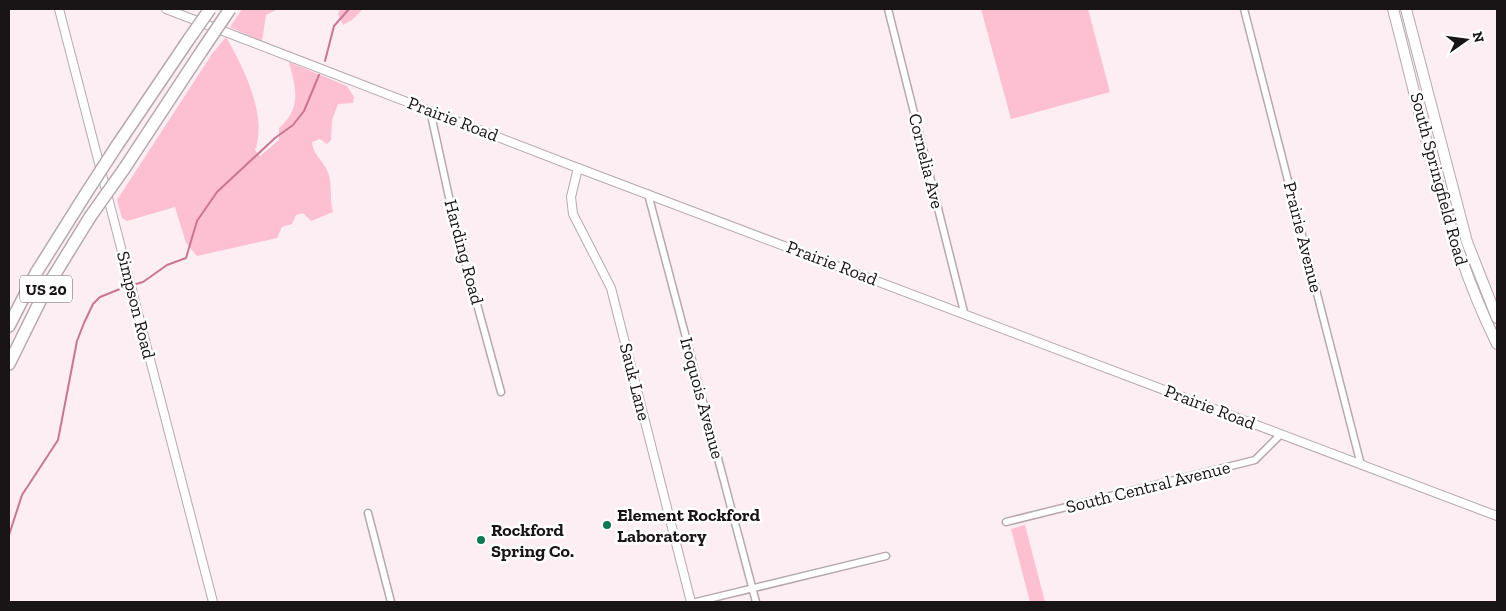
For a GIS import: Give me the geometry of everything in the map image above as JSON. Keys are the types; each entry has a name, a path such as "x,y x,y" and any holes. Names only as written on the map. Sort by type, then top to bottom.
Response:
{"highway":[{"name":"US 20","path":"9,326 36,273 85,195 188,39 210,9"},
{"name":"US 20","path":"9,364 47,287 90,217 230,9"}],"main road":[{"name":"South Springfield Road","path":"1393,9 1456,245 1474,296 1497,344"},
{"name":"South Springfield Road","path":"1406,9 1467,242 1497,318"}],"street":[{"name":"Simpson Road","path":"59,9 213,602"},
{"name":"Prairie Road","path":"166,9 578,168 964,312 1497,516"},
{"name":"Cornelia Ave","path":"888,9 964,312"},
{"name":"Prairie Avenue","path":"1244,9 1362,465"},
{"name":"Harding Road","path":"430,110 454,220 501,392"},
{"name":"Sauk Lane","path":"578,168 571,197 573,214 611,288 691,602"},
{"name":"Iroquois Avenue","path":"648,194 756,602"},
{"name":"South Central Avenue","path":"1006,522 1255,460 1280,434"},
{"path":"368,513 391,602"},
{"path":"696,602 886,556"}],"shaded area":[{"path":"242,9 278,9 266,15 262,41 230,27"},
{"path":"340,9 363,9 352,20 343,25 338,14"},
{"path":"981,9 1088,9 1110,92 1011,119"},
{"path":"226,37 240,62 252,92 258,122 258,137 255,150 260,156 279,140 279,128 286,121 294,105 295,89 289,62 347,86 354,97 353,103 338,104 332,120 331,140 327,144 320,139 312,142 314,151 326,169 329,178 333,212 311,221 303,213 296,215 292,224 282,227 277,238 197,256 186,243 175,207 127,221 122,218 117,200 212,54"},
{"path":"1025,525 1045,602 1030,602 1011,529"}],"waterway":[{"path":"325,61 334,26 349,9"},
{"path":"136,284 143,282 167,265 186,258 197,221 217,192 275,138 293,125 304,111 319,75"},
{"path":"9,535 22,495 58,440 77,341 84,323 93,304 100,297 125,287"}],"place":[{"name":"Element Rockford Laboratory","path":"607,525"},
{"name":"Rockford Spring Co.","path":"481,540"}]}
